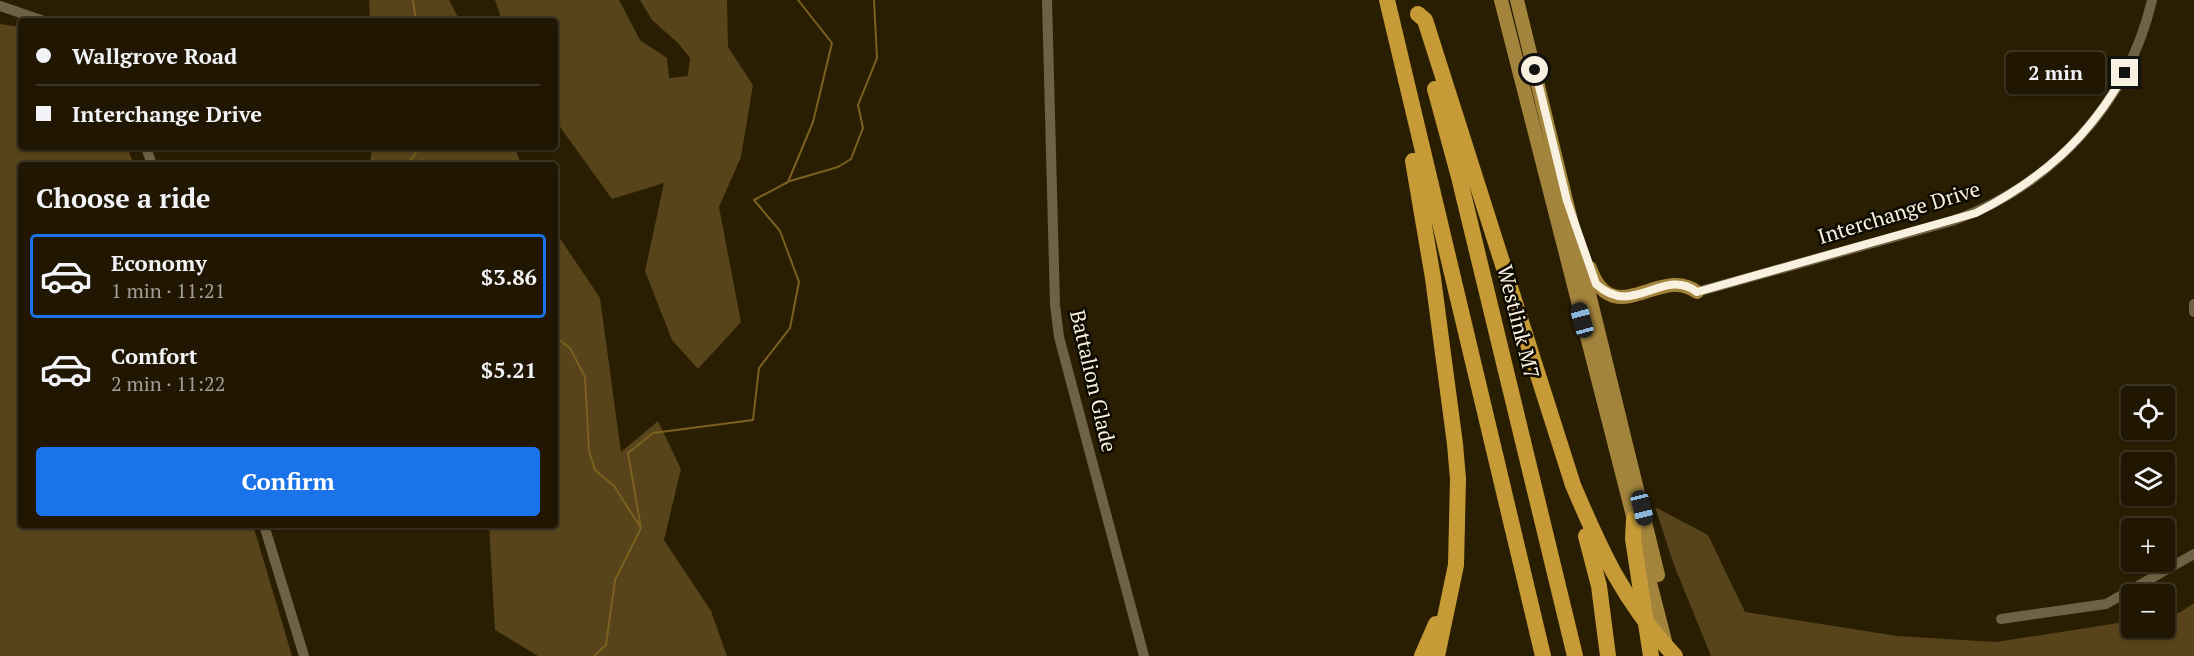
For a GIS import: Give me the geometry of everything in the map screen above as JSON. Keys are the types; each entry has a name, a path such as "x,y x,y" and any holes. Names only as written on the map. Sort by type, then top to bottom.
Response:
{"highway":[{"path":"1378,0 1422,204 1451,410 1458,479 1456,565 1437,656"},
{"path":"1387,0 1543,656"},
{"path":"1416,7 1425,20 1573,485 1599,586 1608,656"},
{"name":"Westlink M7","path":"1416,7 1417,22 1459,177 1575,656"},
{"path":"1573,485 1607,562 1638,613 1676,656"},
{"path":"1634,519 1633,539 1651,656"},
{"path":"1422,656 1441,607 1455,550"}],"main road":[{"path":"1501,0 1669,656"},
{"path":"1517,0 1676,656"},
{"path":"1545,172 1559,170"},
{"path":"1567,201 1596,284 1605,293 1624,298 1679,284 1697,292"}],"street":[{"name":"Battalion Glade","path":"1047,0 1055,305 1059,337 1144,656"},
{"name":"Interchange Drive","path":"1697,292 1952,221 1976,213 2006,197 2056,161 2094,122 2125,73 2140,41 2152,0"},
{"path":"0,6 36,18"},
{"path":"2194,304 2194,312"},
{"path":"265,528 304,656"},
{"path":"2001,619 2106,604 2194,554"}],"shaded area":[{"path":"369,0 449,0 458,18 370,18"},
{"path":"495,0 619,0 640,40 667,58 669,78 688,76 690,58 678,43 652,20 640,0 727,0 728,47 753,85 741,157 719,207 741,322 698,369 672,340 645,271 664,183 612,199 558,124 558,18 501,18"},
{"path":"0,24 18,27 18,150 128,150 133,162 18,162 18,528 254,528 292,656 0,656"},
{"path":"372,150 516,150 520,162 370,162"},
{"path":"558,235 600,298 621,452 658,421 681,469 664,540 711,611 727,656 538,656 495,630 489,528 558,528"},
{"path":"1655,507 1708,535 1745,612 1897,636 1996,642 2121,623 2121,638 2175,638 2175,614 2194,603 2194,656 1711,656 1674,565"}],"waterway":[{"path":"413,0 416,18"},
{"path":"641,528 628,453 653,433 753,420 759,368 790,328 799,282 780,231 754,200 788,182 813,122 832,43 798,0"},
{"path":"790,181 838,167 851,159 863,128 858,105 877,58 874,0"},
{"path":"409,162 418,150"},
{"path":"558,339 570,348 585,377 589,451 595,470 614,486 641,528 615,580 606,645 594,656"}],"route":[{"path":"1535,70 1567,201 1596,284 1605,293 1624,298 1679,284 1697,292 1976,213 2040,175 2056,161 2094,122 2125,73"}]}
